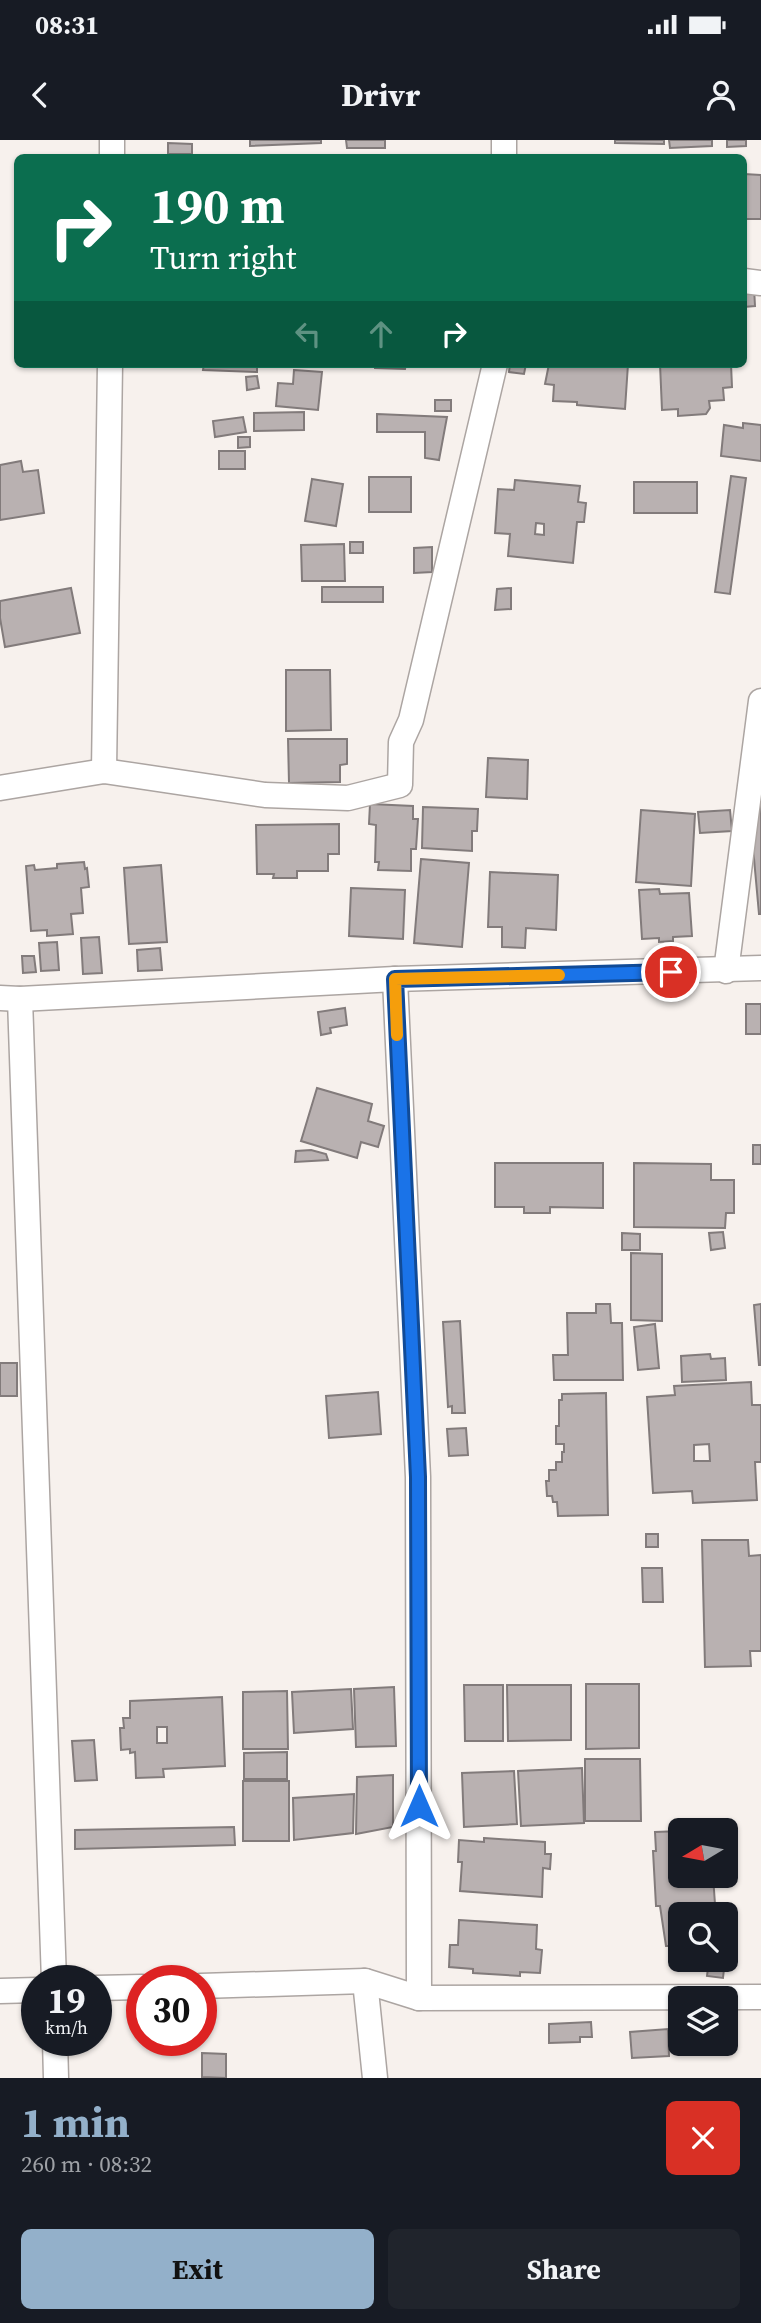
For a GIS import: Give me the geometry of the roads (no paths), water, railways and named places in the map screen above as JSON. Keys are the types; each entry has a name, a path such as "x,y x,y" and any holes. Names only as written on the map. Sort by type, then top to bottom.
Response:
{"street":[{"path":"104,771 110,368"},
{"path":"0,788 104,771 265,795 348,798 400,785 401,742 411,720 494,368"},
{"path":"726,971 761,701"},
{"path":"53,1965 10,999 395,979 761,968"},
{"path":"395,979 418,1477 419,1998"},
{"path":"365,1981 375,2078"},
{"path":"217,1986 365,1981 419,1998 761,1997"},
{"path":"0,1991 21,1990"},
{"path":"55,2056 55,2078"}]}
